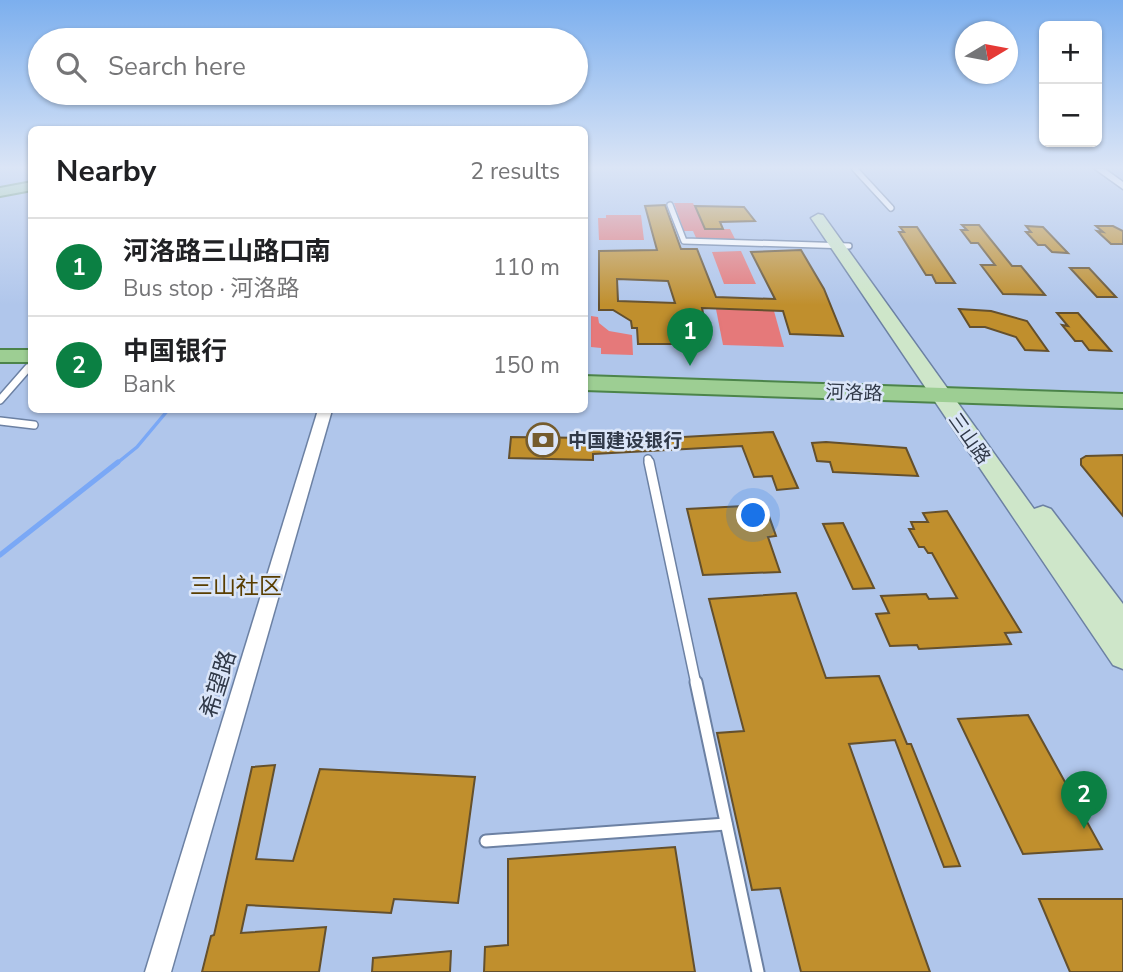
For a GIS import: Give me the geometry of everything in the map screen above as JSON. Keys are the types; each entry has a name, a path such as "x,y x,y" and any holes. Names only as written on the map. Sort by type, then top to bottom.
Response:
{"main road":[{"path":"0,356 28,363"},
{"path":"0,368 28,364"},
{"name":"河洛路","path":"588,372 944,389 1123,401"},
{"name":"河洛路","path":"588,383 1123,389"}],"street":[{"name":"三山路","path":"823,218 944,389 1123,656"},
{"name":"三山路","path":"944,389 1123,625"},
{"name":"希望路","path":"158,972 324,413"}],"lane":[{"path":"674,214 684,241 842,246"},
{"path":"0,400 28,366"},
{"path":"0,421 34,425"},
{"path":"648,459 758,972"},
{"path":"486,841 726,824"}],"shaded area":[{"path":"678,214 698,214 705,229 730,229 735,239 697,240 693,231 684,231"},
{"path":"606,215 641,215 644,240 599,240 598,218 606,218"},
{"path":"741,251 756,284 724,284 712,252"},
{"path":"716,309 774,311 784,347 723,345"},
{"path":"591,316 598,317 599,323 609,331 632,335 633,355 601,354 601,348 591,347"}],"building":[{"path":"647,214 668,214 681,249 697,249 716,297 775,299 751,252 801,250 824,289 843,336 790,334 783,311 702,308 707,333 675,333 678,344 638,344 637,328 632,328 631,321 613,310 599,310 599,251 657,250","holes":["617,279 668,281 675,303 618,301"]},
{"path":"699,214 750,214 755,221 720,222 723,229 705,229"},
{"path":"962,225 979,225 1012,266 1021,266 1045,295 1003,294 981,265 995,265 978,243 971,243 961,230 967,230"},
{"path":"1026,226 1043,227 1068,253 1052,252 1045,245 1038,245 1026,232 1031,232"},
{"path":"1096,226 1113,226 1123,231 1123,244 1111,244 1097,231 1103,232"},
{"path":"900,227 917,227 955,283 936,283 932,275 926,275 899,232 904,232"},
{"path":"1070,268 1089,268 1116,297 1097,297"},
{"path":"959,309 991,311 1027,321 1048,351 1025,350 1016,337 985,327 970,327"},
{"path":"1057,313 1078,313 1111,351 1089,350 1082,341 1075,341 1062,325 1068,326"},
{"path":"773,432 798,488 777,490 772,476 754,477 742,446 593,454 593,460 509,458 511,437 593,438 593,442"},
{"path":"812,443 906,448 918,476 833,472 830,462 817,461"},
{"path":"1123,455 1123,516 1081,465 1081,459 1086,456"},
{"path":"765,505 776,536 768,537 780,572 703,575 687,509"},
{"path":"947,511 1021,632 1005,633 1011,644 919,649 917,645 890,646 876,614 889,613 881,596 926,594 929,599 957,598 932,553 919,547 909,529 914,529 911,522 928,522 923,513"},
{"path":"843,523 874,588 853,589 823,524"},
{"path":"796,593 826,678 879,676 907,744 911,744 960,866 944,867 895,740 849,744 930,972 801,972 780,888 752,890 717,733 744,731 709,599"},
{"path":"1028,715 1102,849 1023,854 958,719"},
{"path":"275,765 256,859 293,861 320,769 475,777 458,903 394,899 391,913 247,905 241,933 326,927 319,972 202,972 211,936 214,935 252,767"},
{"path":"675,847 695,972 484,972 485,947 508,945 508,859"},
{"path":"1039,899 1123,899 1123,972 1070,972"},
{"path":"451,951 450,972 372,972 373,958"}],"waterway":[{"path":"116,464 137,447 165,413"},
{"path":"0,555 118,462"}],"place":[{"name":"河洛路三山路口南","path":"690,366"},
{"name":"中国建设银行","path":"543,440"},
{"name":"中国银行","path":"1084,829"}],"district":[{"name":"三山社区","path":"236,586"}]}
